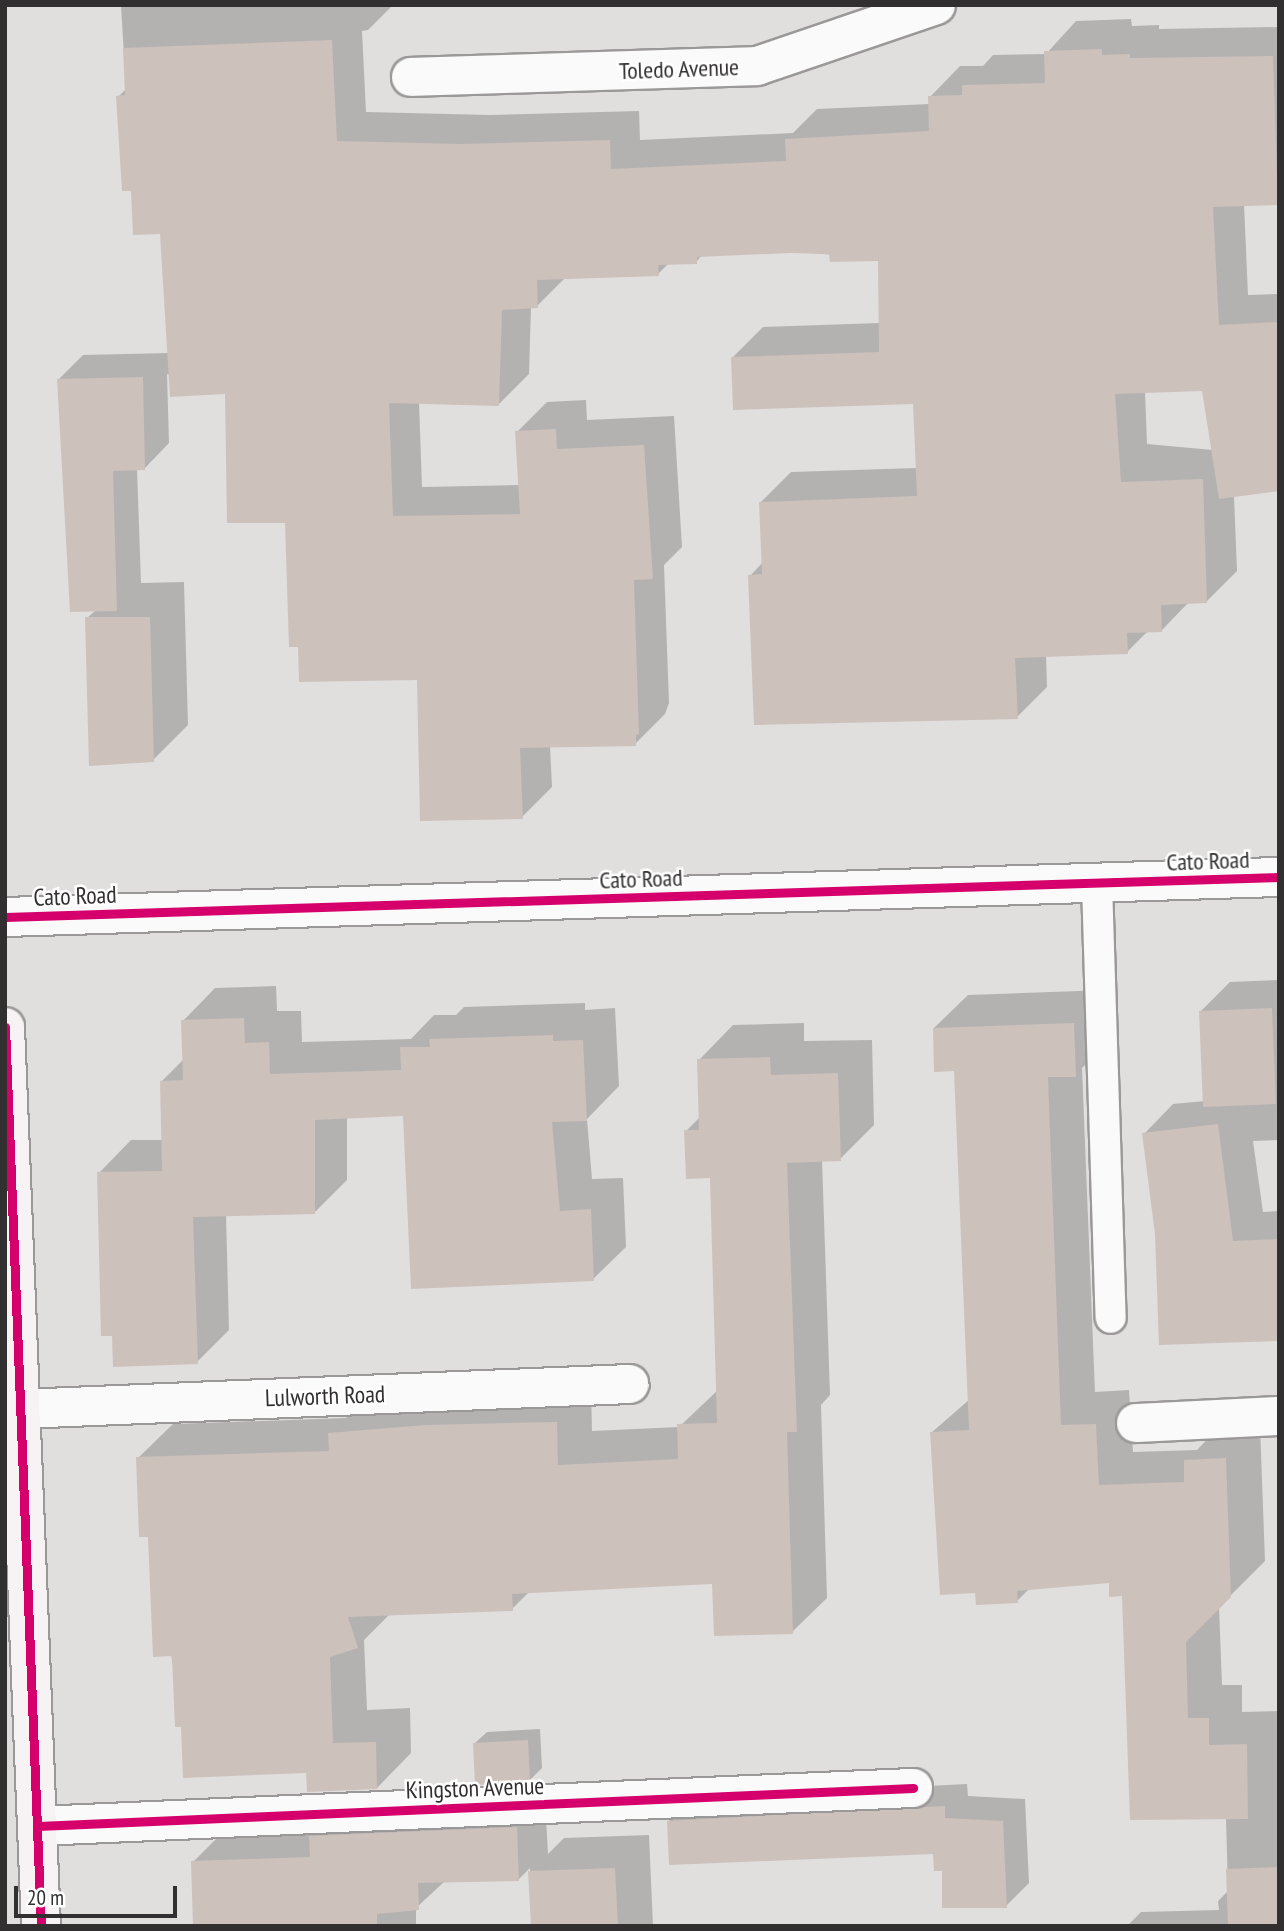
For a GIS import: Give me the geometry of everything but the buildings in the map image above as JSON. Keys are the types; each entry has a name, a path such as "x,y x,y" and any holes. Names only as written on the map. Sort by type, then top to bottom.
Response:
{"street":[{"name":"Toledo Avenue","path":"411,77 757,66 936,5"},
{"name":"Cato Road","path":"5,917 1279,877"},
{"path":"5,1027 22,1409 18,1670 38,1826 41,1926"},
{"name":"Lulworth Road","path":"22,1409 629,1384"},
{"path":"1136,1423 1279,1416"},
{"name":"Kingston Avenue","path":"38,1826 913,1788"}],"lane":[{"path":"1097,884 1111,1318"}],"cycle path":[{"path":"5,917 1279,877"},
{"path":"5,1027 41,1926"},
{"path":"38,1826 913,1788"}]}
